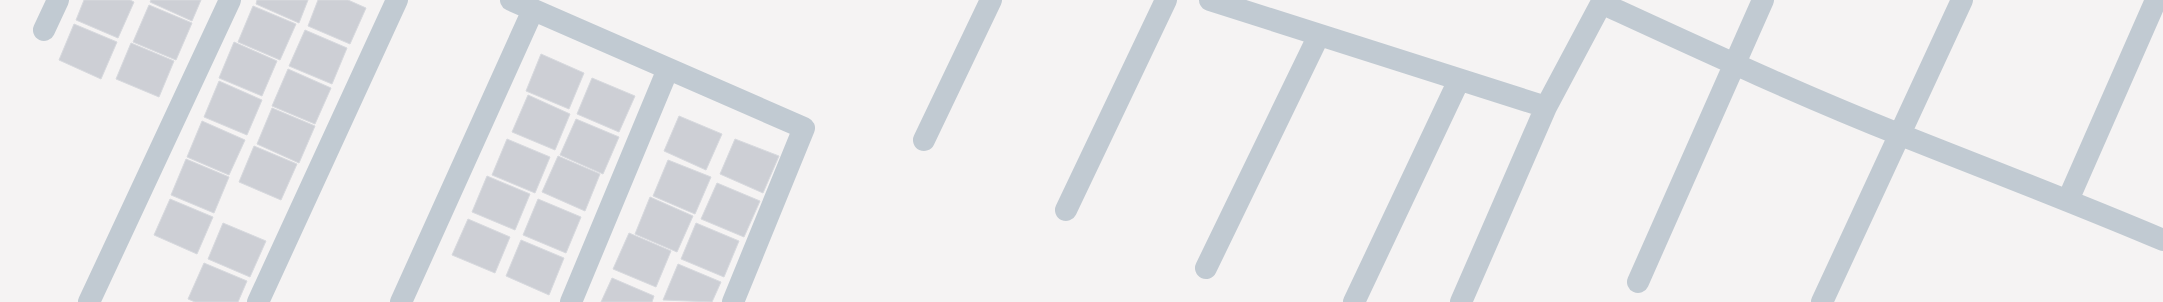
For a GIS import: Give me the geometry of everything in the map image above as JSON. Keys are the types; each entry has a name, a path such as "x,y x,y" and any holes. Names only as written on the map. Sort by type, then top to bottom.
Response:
{"street":[{"path":"44,30 58,0"},
{"path":"89,302 230,0"},
{"path":"258,302 397,0"},
{"path":"511,0 804,128 733,302"},
{"path":"924,140 991,0"},
{"path":"1066,210 1166,0"},
{"path":"1210,0 1546,107"},
{"path":"1638,282 1763,0"},
{"path":"1822,302 1962,0"},
{"path":"2068,200 2156,0"},
{"path":"1461,302 1546,107 1602,1 1735,64 1900,135 2068,200 2163,240"},
{"path":"401,302 533,10"},
{"path":"1206,268 1319,35"},
{"path":"571,302 668,69"},
{"path":"1354,302 1459,80"}],"building":[{"path":"84,0 130,0 134,2 118,38 76,20"},
{"path":"151,0 201,0 192,21 150,2"},
{"path":"257,0 308,0 299,23 256,4"},
{"path":"318,0 348,0 366,8 350,44 308,26"},
{"path":"149,5 192,23 176,60 133,42"},
{"path":"253,6 296,24 280,60 238,42"},
{"path":"74,24 117,42 101,79 59,60"},
{"path":"305,30 347,48 332,84 289,66"},
{"path":"234,42 277,61 262,96 219,78"},
{"path":"131,43 174,61 159,97 116,79"},
{"path":"541,54 584,73 569,109 526,91"},
{"path":"288,69 331,88 315,124 272,106"},
{"path":"592,78 635,96 619,132 577,114"},
{"path":"219,81 262,100 247,135 204,117"},
{"path":"528,95 570,114 555,150 512,132"},
{"path":"272,108 315,126 299,163 257,144"},
{"path":"679,116 722,134 706,170 664,151"},
{"path":"576,119 619,137 603,174 560,155"},
{"path":"202,121 245,140 229,175 187,157"},
{"path":"507,139 550,157 535,193 492,175"},
{"path":"735,139 779,156 763,193 720,174"},
{"path":"254,146 297,164 281,200 239,182"},
{"path":"558,156 600,174 585,211 542,192"},
{"path":"186,159 229,177 214,213 171,195"},
{"path":"668,160 711,177 695,214 653,196"},
{"path":"487,176 530,194 515,230 472,212"},
{"path":"717,183 760,201 744,237 701,219"},
{"path":"650,197 693,216 677,252 635,234"},
{"path":"170,199 213,217 197,254 154,235"},
{"path":"538,199 581,217 566,253 523,235"},
{"path":"468,219 510,237 495,273 452,255"},
{"path":"223,223 266,241 250,277 208,259"},
{"path":"696,223 739,241 724,277 681,259"},
{"path":"629,233 671,251 656,287 613,269"},
{"path":"521,240 564,258 549,295 506,276"},
{"path":"204,263 247,281 238,302 195,302 188,299"},
{"path":"678,264 721,282 712,302 663,300"},
{"path":"612,278 654,296 652,302 601,302"}]}
